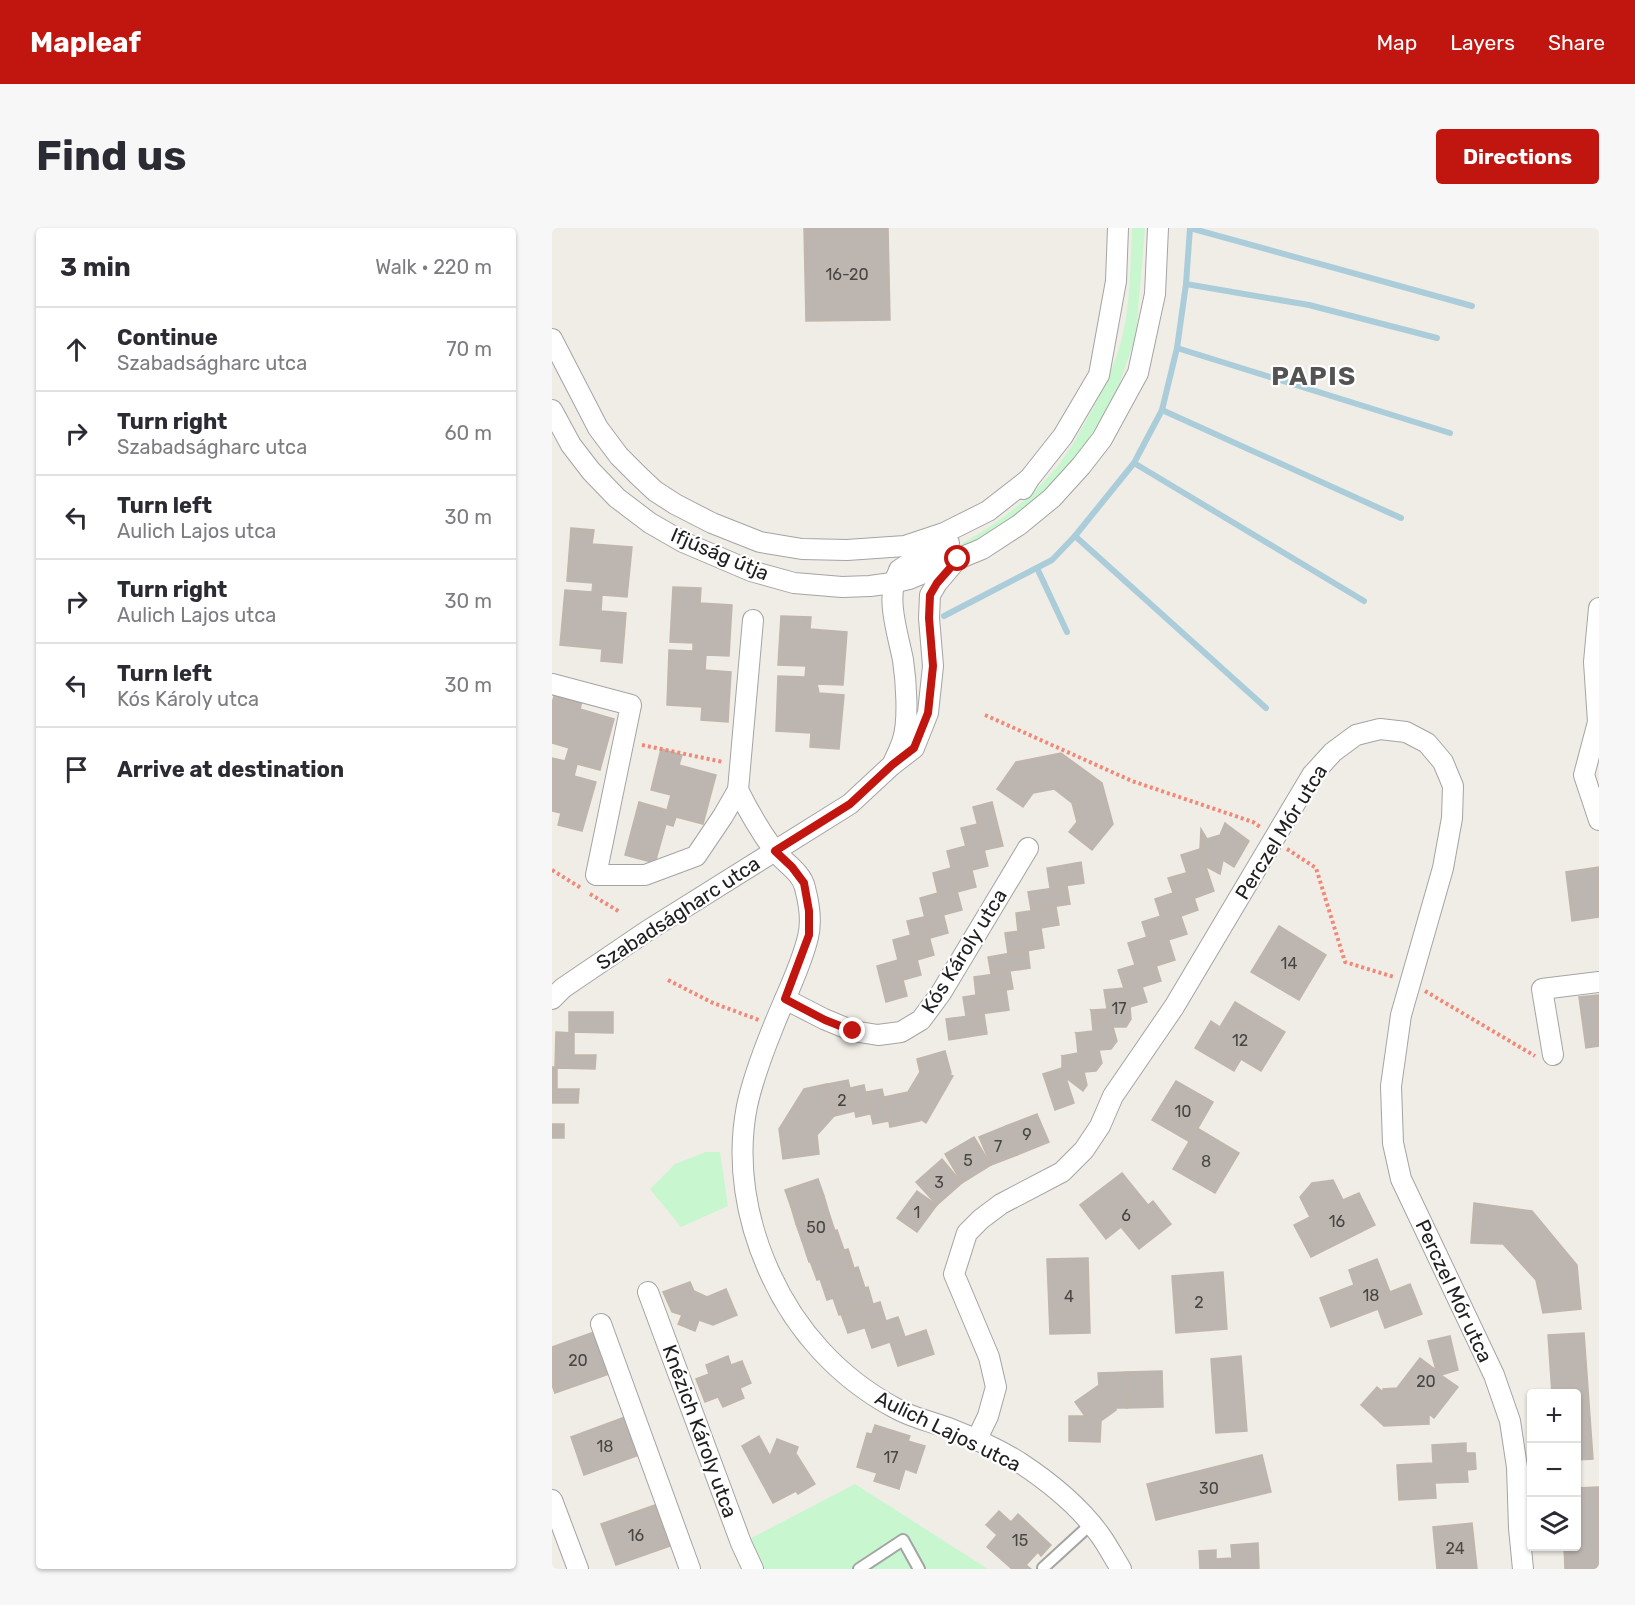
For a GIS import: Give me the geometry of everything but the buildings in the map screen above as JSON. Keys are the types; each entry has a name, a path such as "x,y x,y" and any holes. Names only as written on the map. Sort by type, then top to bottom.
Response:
{"street":[{"name":"Ifjúság útja","path":"900,578 927,552 959,540 982,527 1022,491 1063,436 1099,375 1116,281 1118,228"},
{"name":"Ifjúság útja","path":"552,410 571,446 617,498 650,523 683,542 751,572 794,583 842,587 900,578 982,549 1019,525 1052,498 1102,439 1138,373 1155,294 1158,228"},
{"name":"Ifjúság útja","path":"552,339 598,428 619,456 639,476 655,491 675,504 712,523 760,542 802,549 866,550 905,546 944,533 988,511 1029,479"},
{"path":"866,550 900,578"},
{"name":"Szabadságharc utca","path":"552,999 563,988 647,931 850,804 914,748 928,713 933,666 930,595 937,583 958,559"},
{"name":"Szabadságharc utca","path":"892,765 903,739 907,704 903,662 895,627 900,578 917,590 930,687"},
{"path":"1599,608 1594,662 1599,722 1584,775 1599,820"},
{"path":"552,684 631,705 596,875 645,875 696,856 738,790 753,620"},
{"name":"Perczel Mór utca","path":"976,1441 988,1416 996,1387 989,1357 954,1274 967,1233 1001,1204 1062,1172 1084,1150 1100,1126 1113,1096 1174,1007 1312,775 1333,752 1356,735 1380,729 1406,732 1427,743 1443,762 1453,786 1452,818 1443,868 1401,1015 1391,1086 1393,1143 1401,1179 1494,1375 1510,1421 1517,1467 1523,1569"},
{"name":"Aulich Lajos utca","path":"738,790 775,851 792,867 804,883 809,911 809,935 756,1069 747,1108 742,1156 746,1198 757,1239 769,1271 791,1314 824,1354 852,1381 897,1409 952,1430 1018,1462 1066,1497 1100,1534 1121,1569"},
{"name":"Kós Károly utca","path":"785,999 825,1020 853,1031 878,1035 901,1032 921,1020 941,993 1028,848"},
{"path":"1545,1056 1542,989 1599,982"},
{"name":"Knézich Károly utca","path":"648,1292 741,1543 753,1569"},
{"path":"601,1324 690,1569"},
{"path":"552,1500 578,1569"}],"lane":[{"path":"1044,1568 1091,1524"},
{"path":"859,1569 903,1540 919,1569"}],"path":[{"path":"985,715 1132,781 1253,822 1316,868 1345,962 1411,982 1545,1056"},
{"path":"624,741 741,765"},
{"path":"668,980 713,1003 773,1026"}],"green space":[{"path":"1132,228 1145,228 1136,336 1116,394 1079,454 1027,508 980,539 948,555 947,552 977,535 1019,505 1044,481 1066,455 1092,410 1114,363 1126,320"},
{"path":"706,1152 720,1152 728,1206 681,1227 650,1189 675,1164"},
{"path":"855,1484 988,1569 753,1569 744,1542"}],"waterway":[{"path":"1190,228 1472,306"},
{"path":"944,616 1052,560 1075,536 1134,463 1162,410 1177,348 1186,284 1190,228"},
{"path":"1186,284 1309,305 1437,338"},
{"path":"1177,348 1450,433"},
{"path":"1162,410 1401,518"},
{"path":"1134,463 1364,601"},
{"path":"1075,536 1266,708"},
{"path":"1037,568 1067,632"}],"district":[{"name":"PAPIS","path":"1314,376"}],"route":[{"path":"853,1031 825,1020 785,999 809,935 809,911 804,883 792,867 775,851 850,804 914,748 928,713 933,666 929,618 930,595 937,583 958,559"}]}
